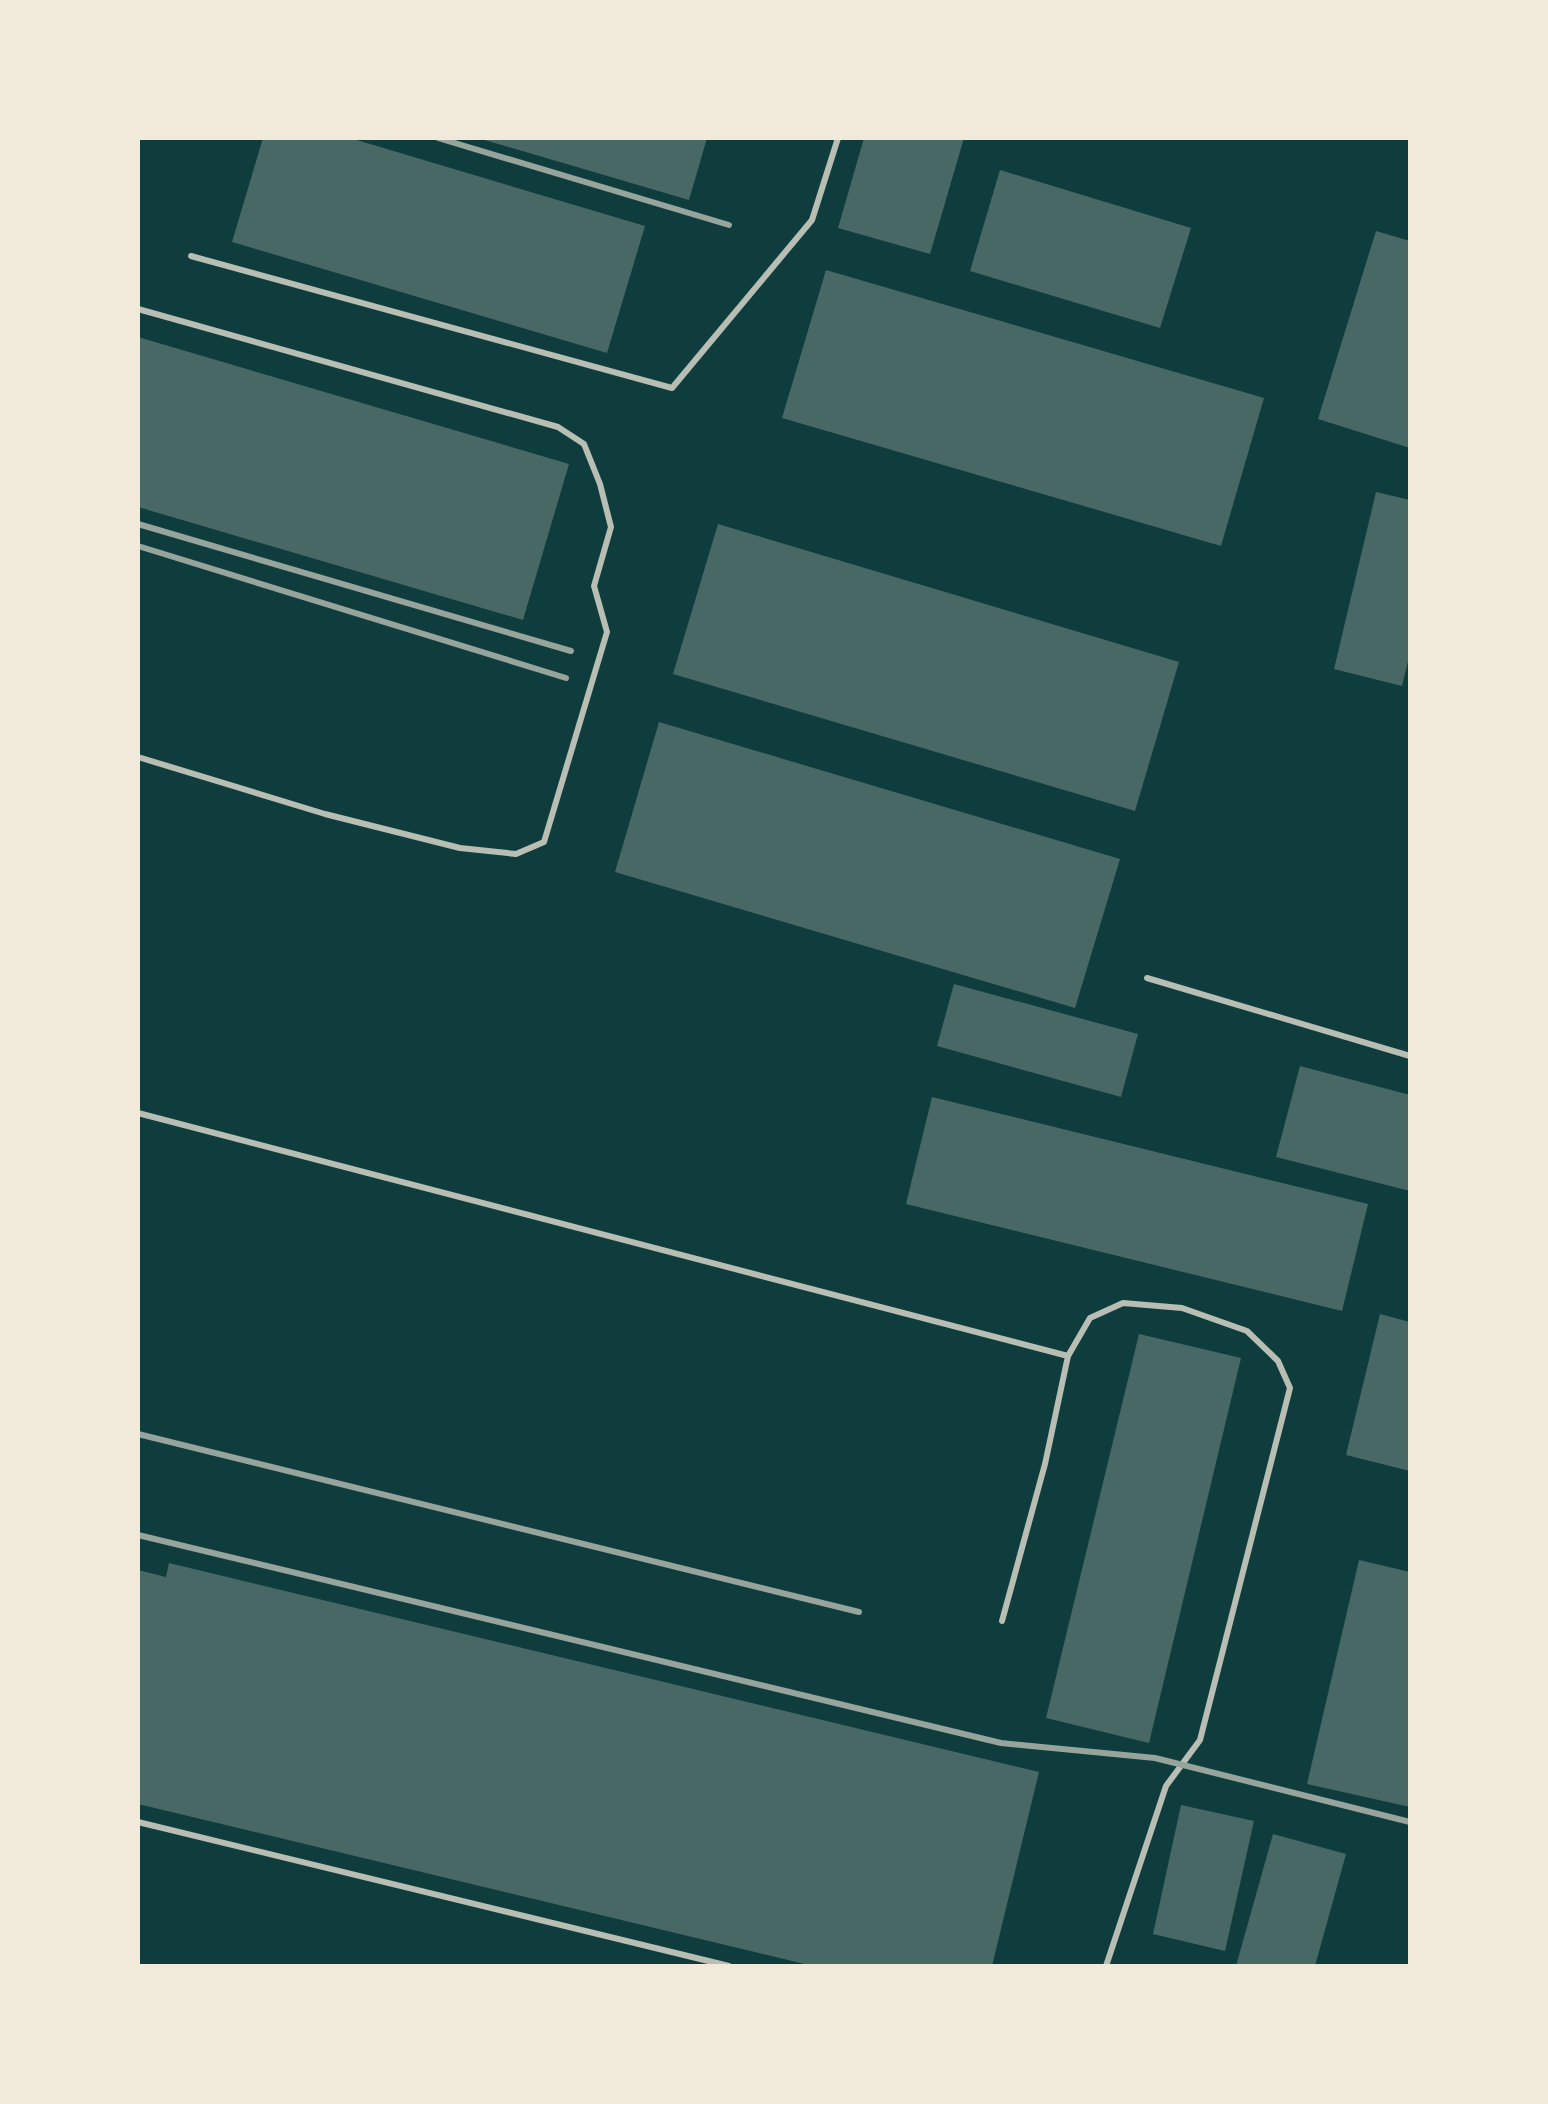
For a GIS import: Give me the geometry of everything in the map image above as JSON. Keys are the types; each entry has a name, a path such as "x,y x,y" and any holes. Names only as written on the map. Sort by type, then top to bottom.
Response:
{"lane":[{"path":"191,256 672,388 812,220 838,138"},
{"path":"138,309 558,427 584,444 600,484 611,527 594,586 607,632 544,842 516,854 460,848 325,814 138,757"},
{"path":"1147,978 1410,1056"},
{"path":"138,1113 1068,1356"},
{"path":"1002,1621 1045,1464 1068,1356 1090,1318 1123,1303 1182,1308 1247,1331 1278,1361 1290,1388 1200,1740 1166,1786 1106,1966"},
{"path":"138,1822 729,1966"}],"building":[{"path":"263,138 350,138 645,226 607,353 232,242"},
{"path":"478,138 707,138 689,200"},
{"path":"864,138 964,138 930,254 838,228"},
{"path":"1000,170 1191,228 1160,328 970,271"},
{"path":"1376,231 1410,241 1410,448 1318,419"},
{"path":"826,270 1264,398 1221,546 782,418"},
{"path":"138,337 569,464 523,620 138,507"},
{"path":"1376,492 1410,500 1410,653 1402,686 1334,669"},
{"path":"718,524 1179,662 1135,811 673,674"},
{"path":"659,722 1120,859 1075,1008 615,872"},
{"path":"954,984 1138,1034 1121,1097 937,1046"},
{"path":"1300,1066 1410,1095 1410,1191 1276,1157"},
{"path":"932,1097 1368,1204 1342,1311 906,1204"},
{"path":"1380,1314 1410,1322 1410,1471 1346,1455"},
{"path":"1139,1334 1241,1358 1149,1743 1046,1718"},
{"path":"1359,1560 1410,1572 1410,1807 1307,1784"},
{"path":"169,1563 1039,1772 992,1966 813,1966 138,1804 138,1570 166,1577"},
{"path":"1181,1805 1254,1821 1225,1951 1153,1934"},
{"path":"1273,1834 1346,1854 1315,1966 1236,1966"}],"railway":[{"path":"438,138 729,225"},
{"path":"138,524 571,651"},
{"path":"138,546 566,678"},
{"path":"138,1434 859,1612"},
{"path":"138,1535 1001,1743 1155,1758 1410,1822"}]}
